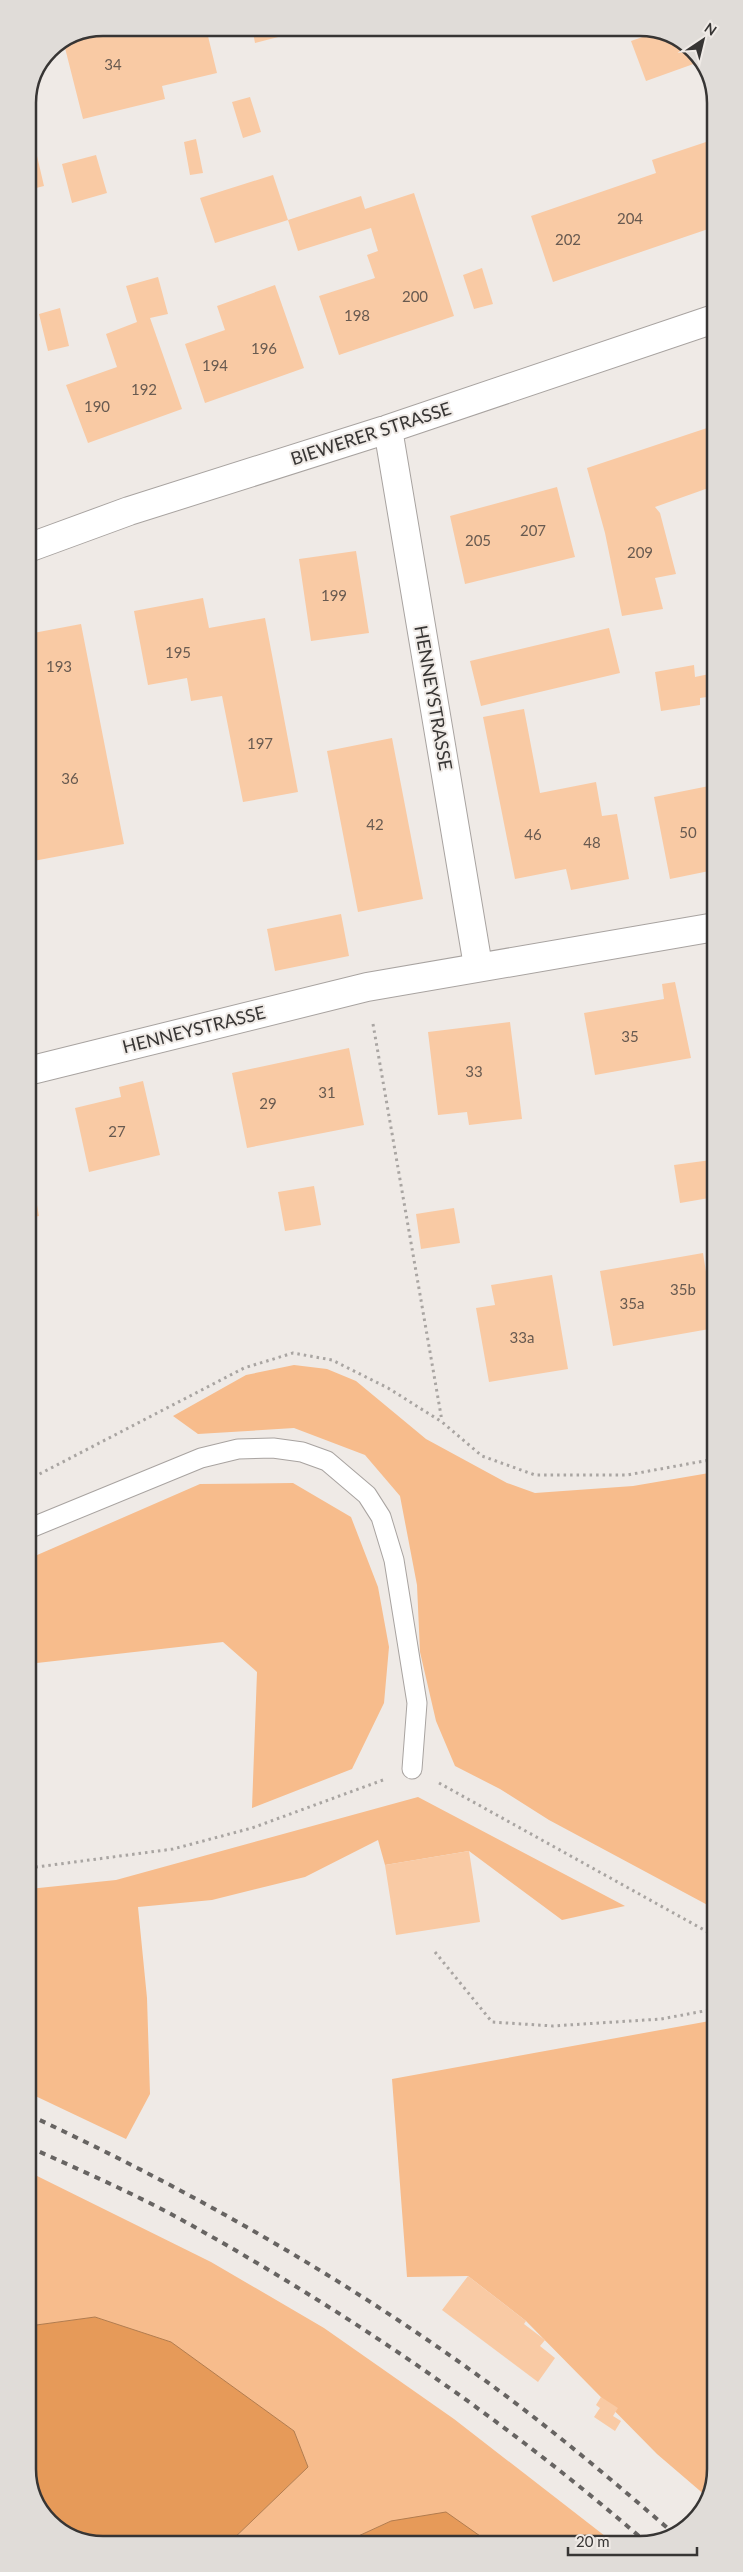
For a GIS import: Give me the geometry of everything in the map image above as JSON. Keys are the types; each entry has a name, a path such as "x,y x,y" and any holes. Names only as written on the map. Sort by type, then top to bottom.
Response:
{"street":[{"name":"BIEWERER STRASSE","path":"36,545 129,511 388,429 707,321"},
{"name":"HENNEYSTRASSE","path":"388,429 478,966"},
{"name":"HENNEYSTRASSE","path":"36,1069 367,987 478,966 707,928"}],"lane":[{"path":"36,1526 106,1495 210,1456 238,1449 273,1448 302,1452 327,1461 348,1476 367,1495 381,1516 394,1560 416,1703 412,1769"}],"path":[{"path":"367,987 442,1422"},
{"path":"36,1476 244,1368 293,1353 332,1360 388,1388 442,1422 482,1456 536,1475 628,1475 707,1460"},
{"path":"36,1867 173,1849 252,1828 412,1769 707,1932"},
{"path":"435,1952 492,2022 553,2026 661,2019 707,2010"}],"shaded area":[{"path":"294,1365 327,1369 356,1381 426,1439 507,1483 535,1493 633,1486 707,1473 707,1905 549,1820 500,1789 455,1766 436,1721 420,1652 417,1585 400,1496 365,1455 294,1428 198,1434 173,1416 246,1375"},
{"path":"293,1483 351,1517 378,1587 389,1647 384,1703 352,1769 252,1808 257,1672 223,1642 36,1663 36,1556 200,1484"},
{"path":"418,1797 625,1906 562,1920 469,1851 385,1865 378,1840 305,1877 212,1900 138,1907 147,1998 150,2094 126,2139 36,2096 36,1888 116,1880"},
{"path":"707,2021 707,2469 702,2493 657,2454 526,2321 468,2276 407,2277 392,2079"},
{"path":"36,2175 211,2262 324,2328 454,2419 605,2536 456,2536 391,2521 358,2536 236,2536 308,2467 294,2431 170,2342 95,2317 36,2325"},
{"path":"95,2317 171,2342 294,2431 308,2467 236,2536 99,2536 70,2527 50,2510 41,2494 38,2482 36,2469 36,2325"},
{"path":"446,2512 480,2536 358,2536 391,2521"}],"building":[{"path":"103,36 208,36 217,73 162,86 165,99 83,119 66,48 78,41"},
{"path":"254,36 282,36 255,43"},
{"path":"645,36 665,41 678,49 678,65 691,65 646,81 631,41"},
{"path":"250,97 261,132 243,138 232,102"},
{"path":"196,139 203,173 190,175 184,142"},
{"path":"707,142 707,229 553,282 531,216 656,173 652,160"},
{"path":"36,152 44,186 36,188"},
{"path":"96,155 107,193 72,203 62,164"},
{"path":"273,175 288,220 215,243 200,198"},
{"path":"414,193 454,316 339,355 319,296 375,278 367,255 378,251 371,228 298,251 288,220 361,196 365,209"},
{"path":"482,268 493,304 474,309 463,275"},
{"path":"158,277 168,314 150,318 182,409 88,443 66,385 117,367 106,334 137,322 126,286"},
{"path":"275,285 304,368 205,403 185,344 225,330 217,306"},
{"path":"60,308 69,346 48,351 39,314"},
{"path":"707,428 707,488 655,507 660,513 676,574 655,578 663,609 622,616 605,533 587,468"},
{"path":"557,487 575,557 465,584 450,516"},
{"path":"356,551 369,633 311,641 299,559"},
{"path":"203,598 209,628 265,618 298,792 243,802 222,696 191,701 187,678 148,685 134,611"},
{"path":"81,624 124,844 36,860 36,632"},
{"path":"609,628 620,673 481,706 470,661"},
{"path":"694,665 695,677 707,674 707,697 700,698 700,705 661,711 655,672"},
{"path":"524,709 540,793 596,782 602,816 617,814 629,879 571,890 566,869 515,879 483,717"},
{"path":"392,738 423,899 358,912 327,751"},
{"path":"707,786 707,871 670,879 654,797"},
{"path":"341,914 349,956 275,971 267,929"},
{"path":"675,982 691,1058 595,1075 584,1013 664,999 662,984"},
{"path":"510,1022 522,1119 469,1125 467,1112 438,1115 428,1032"},
{"path":"349,1048 364,1125 247,1148 232,1073"},
{"path":"143,1081 160,1155 89,1172 75,1108 121,1097 119,1087"},
{"path":"707,1161 707,1198 680,1203 674,1165"},
{"path":"314,1186 321,1225 285,1231 278,1192"},
{"path":"36,1199 39,1216 36,1217"},
{"path":"454,1208 460,1243 421,1249 416,1214"},
{"path":"703,1253 707,1278 707,1329 613,1346 600,1271"},
{"path":"552,1275 568,1369 489,1382 476,1308 495,1305 491,1285"},
{"path":"469,1851 480,1922 396,1935 385,1865"},
{"path":"468,2276 526,2321 524,2324 545,2340 540,2346 555,2358 538,2382 442,2310"},
{"path":"601,2397 618,2408 613,2416 621,2421 615,2431 594,2417 600,2408 596,2405"}],"railway":[{"path":"36,2118 88,2143 205,2204 262,2236 375,2305 483,2379 531,2415 668,2529"},
{"path":"36,2150 126,2191 182,2220 305,2292 364,2330 481,2411 593,2497 639,2536"}]}
